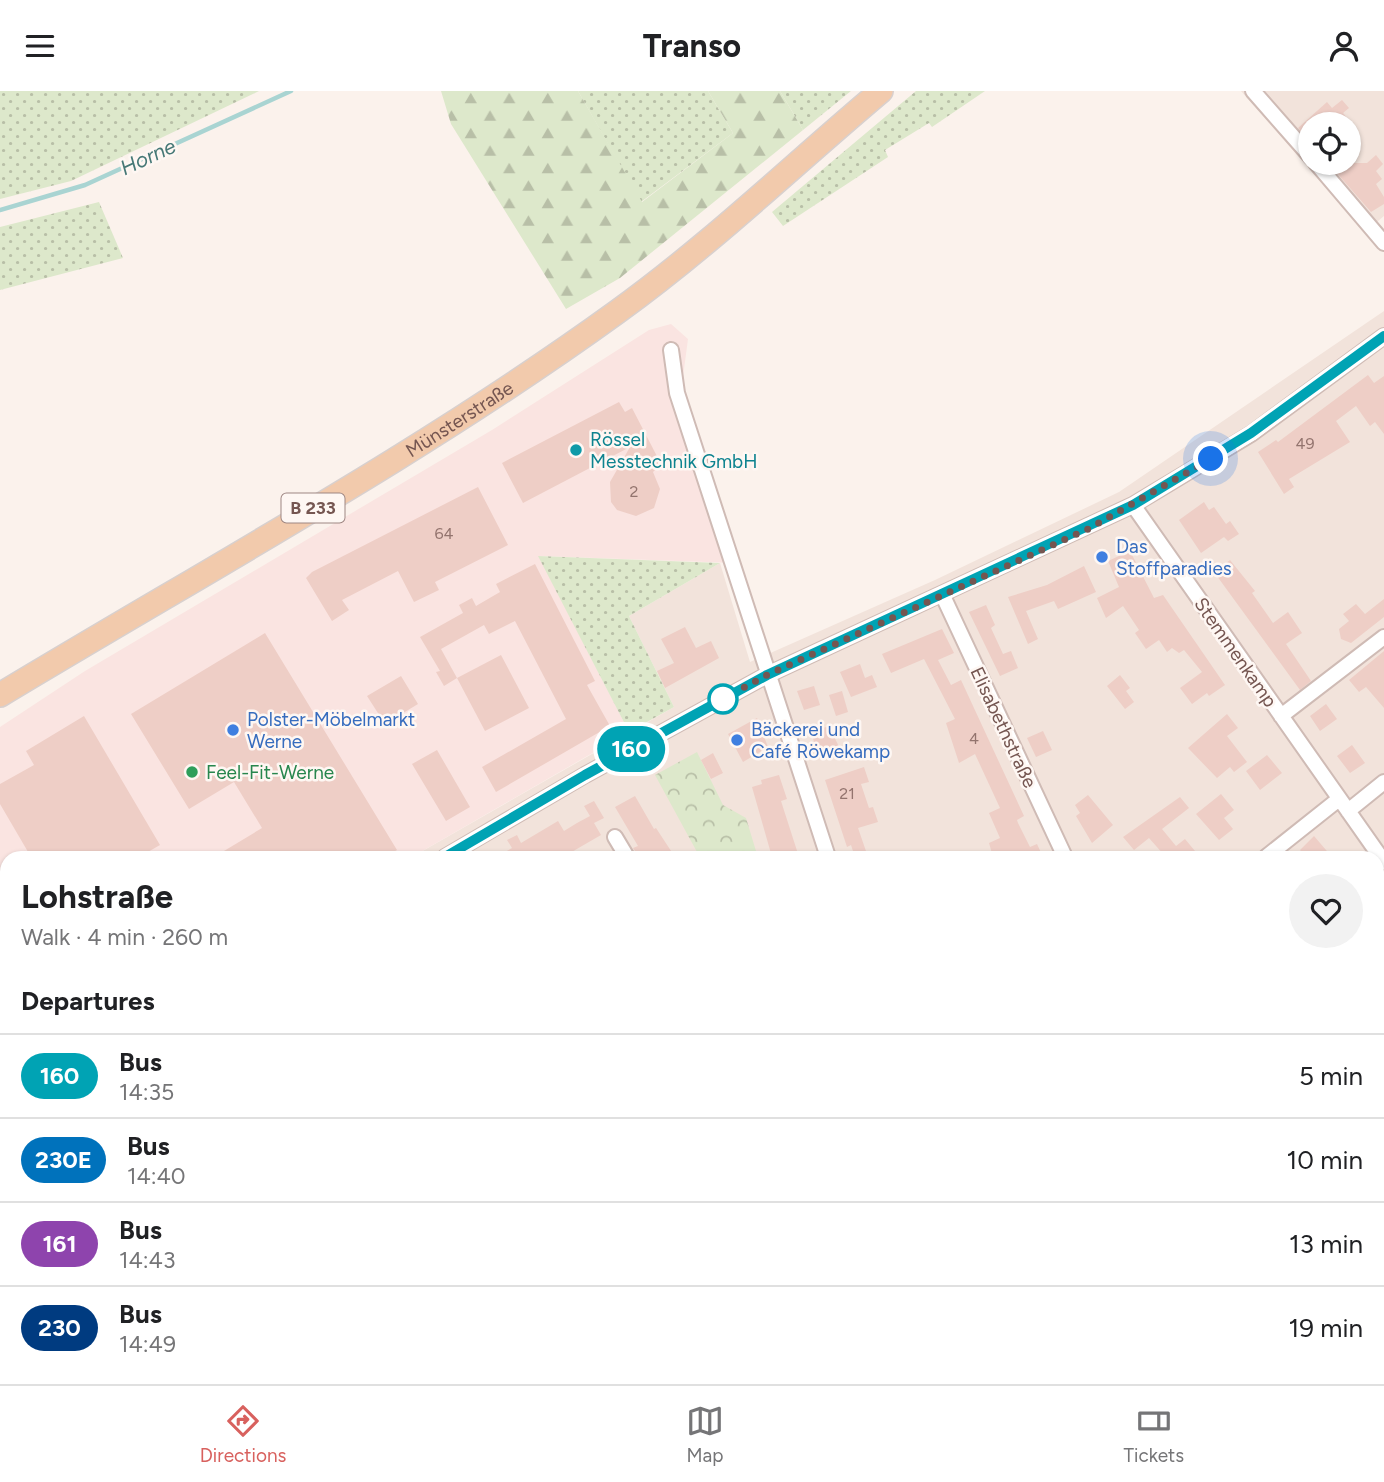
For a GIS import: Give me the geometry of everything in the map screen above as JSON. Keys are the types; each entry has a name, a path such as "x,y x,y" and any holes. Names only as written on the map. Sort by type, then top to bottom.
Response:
{"main road":[{"name":"Münsterstraße","path":"0,695 423,442 580,338 693,252 881,91"}],"street":[{"path":"1253,91 1298,142"},
{"path":"1326,175 1384,243"},
{"path":"455,851 585,775 767,675 943,596 1133,505 1251,433 1384,336"},
{"path":"671,350 677,393 826,851"},
{"name":"Stemmenkamp","path":"1133,505 1376,851"},
{"name":"Elisabethstraße","path":"943,596 1062,851"},
{"path":"1281,716 1384,637"},
{"path":"1274,851 1384,782"},
{"path":"615,837 623,851"}],"shaded area":[{"path":"1241,91 1384,91 1384,216 1365,232 1315,175 1361,175 1361,112 1298,112 1298,156"},
{"path":"1384,311 1384,851 422,851 674,707 629,616 720,563 750,662 935,580 1119,492"},
{"path":"671,324 688,339 681,392 735,563 539,556 629,732 422,851 0,851 0,727 85,671 492,430 649,330"}],"green space":[{"path":"0,91 259,91 71,181 0,199"},
{"path":"441,91 578,91 642,202 733,133 708,91 780,91 803,130 620,278 566,309 451,124"},
{"path":"578,91 708,91 733,133 641,202"},
{"path":"780,91 851,91 803,130"},
{"path":"916,91 985,91 932,127 929,123 885,150 888,157 783,226 772,212"},
{"path":"99,202 123,258 0,290 0,227"},
{"path":"538,556 720,563 629,616 674,707 629,732"},
{"path":"697,752 723,805 746,818 756,851 696,851 655,775"}],"building":[{"path":"1342,100 1349,108 1344,112 1316,112 1327,102 1332,108"},
{"path":"1376,155 1383,164 1376,171 1382,179 1376,184 1384,197 1384,204 1371,212 1339,175 1361,175 1361,163 1367,163"},
{"path":"1368,375 1374,383 1384,376 1384,434 1375,422 1370,426 1356,406 1336,421 1350,442 1289,479 1294,487 1284,494 1258,452 1276,440 1278,442"},
{"name":"Rössel Messtechnik GmbH","path":"619,402 625,412 632,408 661,464 653,472 660,489 654,508 636,516 617,510 611,502 610,482 630,447 523,503 502,463"},
{"path":"478,487 508,545 435,582 439,590 414,602 398,571 342,600 349,610 332,621 306,578 312,572"},
{"path":"1204,502 1209,510 1214,507 1226,524 1230,521 1239,534 1228,541 1224,537 1201,553 1179,520"},
{"path":"1130,551 1154,598 1163,595 1225,685 1209,696 1207,693 1192,704 1180,688 1202,672 1184,650 1179,653 1172,648 1167,652 1159,640 1146,649 1135,633 1139,630 1123,606 1106,618 1097,598 1119,587 1108,561"},
{"path":"1230,560 1255,591 1252,593 1273,623 1288,612 1302,633 1286,644 1311,681 1300,690 1214,572"},
{"path":"535,564 595,681 587,685 610,726 496,792 482,767 566,719 515,621 489,634 484,625 441,649 457,678 444,686 436,672 440,671 420,637 463,613 459,605 472,598 476,606 500,592 496,584"},
{"path":"1084,566 1096,592 1058,609 1054,601 1026,611 1038,639 1028,644 1008,597 1047,585"},
{"path":"1384,599 1384,617 1351,643 1341,639 1339,629 1349,621 1343,614 1356,604 1365,614"},
{"path":"986,605 995,625 991,628 1003,654 1011,651 1018,668 1000,676 969,612"},
{"path":"685,627 696,648 711,641 719,658 665,688 657,671 674,663 661,639"},
{"path":"942,629 954,653 938,660 951,685 961,680 1024,816 1017,820 1018,823 1030,847 1037,844 1040,851 991,851 989,843 1000,838 989,813 1000,808 975,754 959,763 946,723 955,719 924,659 891,673 882,654"},
{"name":"Polster-Möbelmarkt Werne","path":"265,633 397,850 224,851 262,828 234,782 189,809 131,714"},
{"path":"1384,651 1384,708 1366,687 1359,692 1349,680"},
{"path":"501,655 529,708 485,731 457,678"},
{"path":"860,664 865,678 872,675 877,687 851,697 840,672"},
{"path":"1120,675 1130,688 1126,691 1134,702 1125,709 1107,686"},
{"path":"401,676 418,704 385,724 367,696"},
{"path":"814,686 820,705 804,710 797,691"},
{"path":"842,691 848,712 836,716 829,695"},
{"path":"1326,704 1337,719 1320,731 1310,716"},
{"path":"1227,714 1238,728 1227,736 1247,762 1234,772 1230,767 1217,778 1188,748"},
{"path":"84,716 160,845 150,851 27,851 0,804 0,784 34,765 26,751"},
{"path":"757,718 768,747 743,762 728,734"},
{"path":"829,726 841,751 819,758 811,732"},
{"path":"1043,731 1052,750 1036,757 1027,738"},
{"path":"1352,745 1365,763 1350,773 1337,756"},
{"path":"437,750 470,807 446,821 412,764"},
{"path":"713,753 723,773 711,779 701,760"},
{"path":"1267,755 1282,773 1260,790 1246,771"},
{"path":"864,767 869,782 861,784 869,808 873,807 878,822 858,828 866,851 853,851 851,845 847,847 825,780"},
{"path":"779,775 787,799 781,801 797,851 770,851 752,787 762,784 761,780"},
{"path":"1221,794 1234,810 1224,818 1233,829 1219,840 1196,814"},
{"path":"1088,795 1113,825 1092,843 1076,816 1080,813 1075,805"},
{"path":"635,796 654,829 656,828 671,851 635,851 633,848 638,846 615,807"},
{"path":"1180,797 1189,808 1162,829 1176,846 1185,839 1195,851 1160,851 1149,838 1134,850 1123,837"},
{"path":"594,801 604,818 594,823 601,835 573,851 507,851 512,848 507,840 517,835 521,843 558,821 564,831 590,816 584,806"},
{"path":"1314,836 1327,851 1301,851"}],"waterway":[{"name":"Horne","path":"0,210 85,185 291,91"}],"bus line":[{"name":"160","path":"455,851 585,775 767,675 1088,529 1133,505 1251,433 1384,336"}],"place":[{"name":"Rössel Messtechnik GmbH","path":"576,450"},
{"name":"Das Stoffparadies","path":"1102,557"},
{"name":"Polster-Möbelmarkt Werne","path":"233,730"},
{"name":"Bäckerei und Café Röwekamp","path":"737,740"},
{"name":"Feel-Fit-Werne","path":"192,772"}],"route":[{"path":"723,699 717,702 767,675 1088,529 1211,459"}]}
